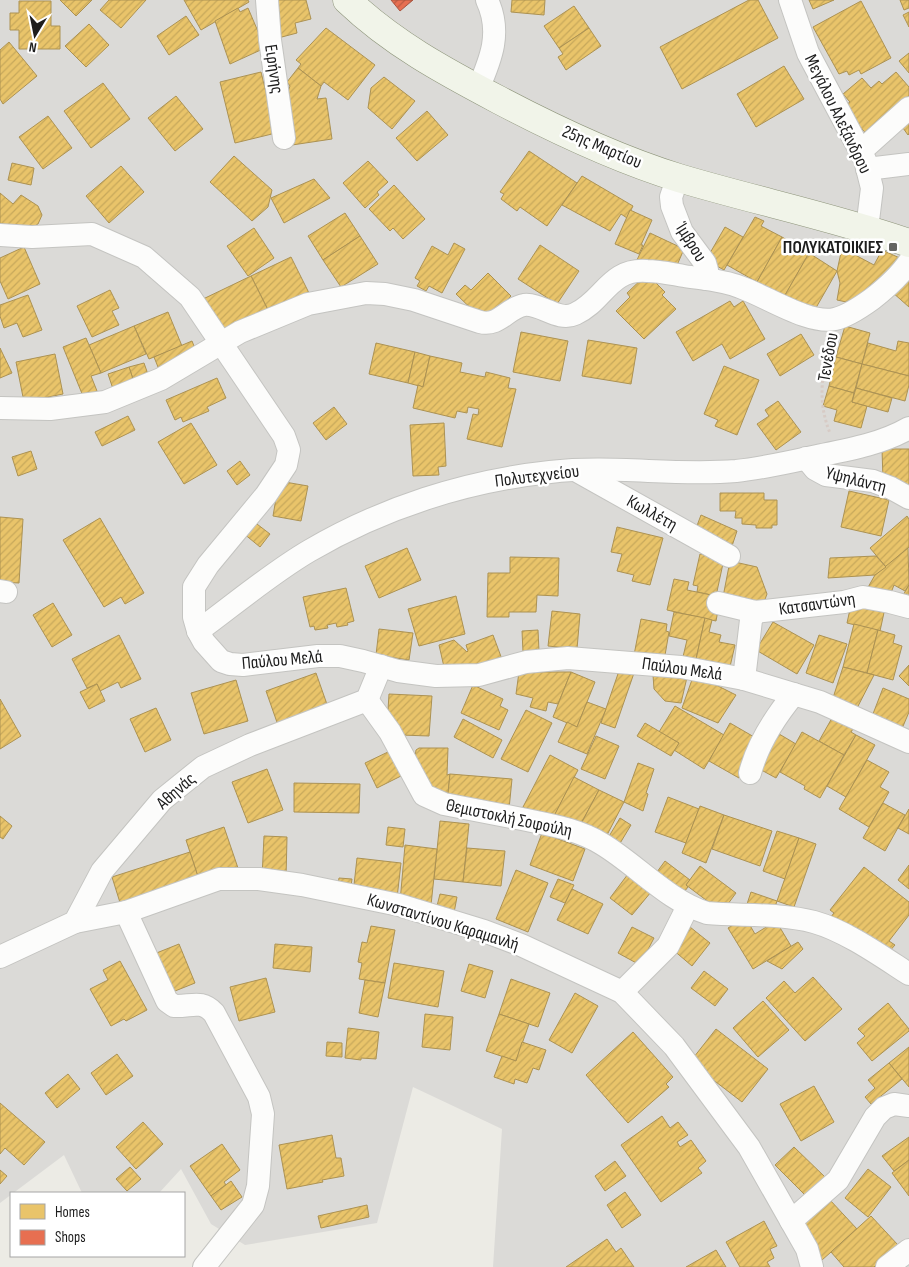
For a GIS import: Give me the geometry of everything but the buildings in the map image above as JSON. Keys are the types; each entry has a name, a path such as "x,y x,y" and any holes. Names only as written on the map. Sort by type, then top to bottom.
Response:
{"main road":[{"name":"25ης Μαρτίου","path":"347,0 393,39 449,73 570,135 626,159 678,177 887,234 909,243"}],"street":[{"name":"Ειρήνης","path":"267,0 270,40 284,138"},
{"path":"478,89 490,63 494,38 494,18 487,0"},
{"name":"Μεγάλου Αλεξάνδρου","path":"790,0 808,53 864,160 872,195 887,234"},
{"path":"864,160 909,108"},
{"path":"864,160 909,164"},
{"name":"Ίμβρου","path":"678,177 672,197 673,210 677,223 685,237 705,263 707,270 706,279"},
{"name":"Παύλου Μελά","path":"0,235 32,237 92,234 144,258 190,298 284,436 289,450 286,465 266,495 217,552 194,587 194,616 198,631 217,658 230,664 256,665 329,656 350,658 423,676 479,675 526,662 568,658 681,666 744,679 820,702 909,742"},
{"path":"0,408 50,408 105,402 161,379 240,332 308,304 366,293 386,294 414,300 485,323 495,322 516,308 526,305 572,316 586,307 614,280 628,272 652,271 739,286 814,318 825,320 835,319 851,313 876,296 899,276 909,262"},
{"name":"Πολυτεχνείου","path":"198,631 305,554 374,519 438,494 510,478 576,470 736,471 838,452 874,443 909,428"},
{"name":"Υψηλάντη","path":"806,458 815,469 826,475 872,481 891,488 909,498"},
{"name":"Κωλλέτη","path":"576,470 729,556"},
{"name":"Κατσαντώνη","path":"718,603 754,612 844,602 863,597 909,608"},
{"name":"Κατσαντώνη","path":"744,679 751,620 754,612"},
{"path":"367,700 381,666"},
{"path":"750,773 758,750 776,716 794,694"},
{"name":"Θεμιστοκλή Σοφούλη","path":"367,700 390,732 424,795 444,804 551,825 590,838 620,856 688,906 707,912 789,918 816,923 840,933 909,974"},
{"name":"Αθηνάς","path":"74,922 102,871 162,800 203,767 258,742 367,700"},
{"name":"Κωνσταντίνου Καραμανλή","path":"74,922 126,912 219,879 259,880 302,885 399,905 484,931 521,945 622,992 674,1046 749,1147 807,1249 812,1267"},
{"path":"622,992 668,946 688,906"},
{"path":"126,912 167,1001 174,1006 205,1005 214,1012 259,1097 263,1114 258,1186 253,1205 204,1267"},
{"path":"0,957 74,922"},
{"path":"791,1221 838,1180 876,1117 884,1108 894,1104 909,1106"},
{"path":"887,1267 909,1250"}],"path":[{"name":"Τενέδου","path":"835,319 822,374 823,416 838,452"}],"shaded area":[{"path":"0,0 909,0 909,1267 493,1267 502,1129 413,1087 377,1223 245,1245 211,1224 181,1169 160,1192 82,1192 64,1155 15,1192 10,1192 10,1196 0,1203"}],"place":[{"name":"ΠΟΛΥΚΑΤΟΙΚΙΕΣ","path":"893,247"}]}
